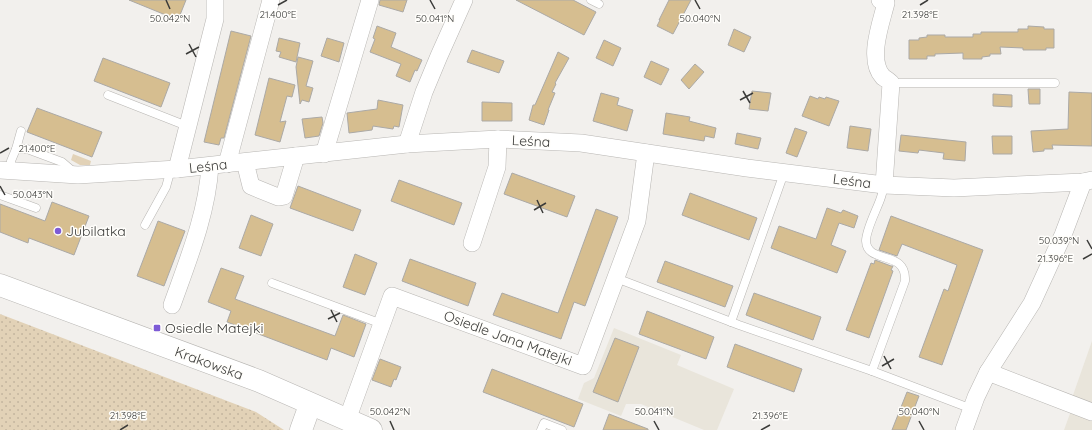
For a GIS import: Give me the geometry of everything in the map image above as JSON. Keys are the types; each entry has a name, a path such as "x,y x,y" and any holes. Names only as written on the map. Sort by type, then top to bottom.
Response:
{"street":[{"name":"Leśna","path":"174,169 188,126 215,19 215,0"},
{"path":"227,164 271,0"},
{"path":"324,154 370,0"},
{"path":"407,144 424,92 464,0"},
{"path":"886,1 878,36 876,53 878,68 883,76 891,83"},
{"name":"Leśna","path":"884,185 891,83"},
{"name":"Leśna","path":"5,171 78,175 174,169 407,144 498,139 581,144 784,173 884,185 954,188 1087,181"},
{"path":"472,243 497,167 498,139"},
{"name":"Osiedle Jana Matejki","path":"347,420 392,296 583,366 637,221 646,153"},
{"path":"244,162 251,186 278,197 284,196 296,156"},
{"path":"172,305 193,246 208,189 210,166"},
{"path":"964,430 988,372 1032,303 1087,181"},
{"name":"Krakowska","path":"0,285 259,381 310,405 371,430"},
{"path":"988,372 1092,412"},
{"path":"301,430 310,405"}],"lane":[{"path":"891,83 1055,83"},
{"path":"108,95 188,126"},
{"path":"5,171 16,149 21,131"},
{"path":"16,149 27,149 62,162 78,175"},
{"path":"145,225 174,169"},
{"path":"731,322 784,173"},
{"path":"872,371 905,281 906,273 903,267 898,263 873,253 867,246 867,234 881,199 884,185"},
{"path":"0,194 36,208"},
{"path":"616,278 731,322 872,371 972,408"},
{"path":"272,283 382,324"},
{"path":"541,430 544,423 562,430"}],"shaded area":[{"path":"73,154 91,161 90,165 80,165 71,160"},
{"path":"0,314 256,412 284,430 0,430"},
{"path":"614,328 681,355 677,365 734,389 717,430 704,430 641,404 626,404 621,416 578,399 584,383 594,378"},
{"path":"1092,341 1092,430 1064,430 1075,400 1072,398"}],"building":[{"path":"129,0 186,0 178,20"},
{"path":"380,0 407,0 403,12 379,5"},
{"path":"516,0 573,0 596,12 584,35"},
{"path":"669,0 691,0 673,34 657,26"},
{"path":"377,26 396,33 391,47 422,60 417,71 415,70 410,82 396,76 401,64 370,52 375,39 373,38"},
{"path":"1028,26 1054,29 1054,48 1046,48 1046,50 1023,50 1023,48 1000,47 1001,54 990,54 990,56 982,57 982,59 963,59 963,53 935,54 935,56 927,56 927,59 909,59 909,40 919,40 919,38 927,37 927,35 945,35 945,37 973,37 973,34 981,34 981,32 1018,32 1018,29 1028,29"},
{"path":"734,29 751,37 744,52 728,45"},
{"path":"231,31 251,36 224,138 221,138 219,145 204,142"},
{"path":"279,38 300,43 296,62 279,57 281,52 276,51"},
{"path":"327,38 344,43 339,62 321,56"},
{"path":"604,40 621,48 613,66 596,58"},
{"path":"472,50 504,61 499,73 467,62"},
{"path":"558,52 569,58 555,83 556,84 552,92 555,93 544,125 529,120 533,105 535,105"},
{"path":"298,57 313,61 306,86 313,88 309,102 302,100 300,104 296,67"},
{"path":"103,58 170,83 161,107 94,81"},
{"path":"651,61 669,69 661,85 644,77"},
{"path":"695,64 704,72 689,89 681,80"},
{"path":"269,78 295,85 292,97 287,96 280,122 286,121 280,142 255,135"},
{"path":"1028,89 1040,89 1040,104 1029,104"},
{"path":"752,91 771,93 768,111 749,109"},
{"path":"1069,92 1092,93 1092,146 1052,145 1053,149 1044,149 1044,151 1033,152 1031,131 1068,129"},
{"path":"601,93 619,98 617,105 633,110 627,131 593,121"},
{"path":"993,94 1012,95 1012,107 993,106"},
{"path":"810,96 818,99 819,97 825,99 826,97 839,101 829,126 802,116"},
{"path":"378,100 403,105 399,127 394,126 393,129 373,126 372,130 349,133 347,113 377,109"},
{"path":"482,102 512,103 512,121 482,121"},
{"path":"37,108 102,132 92,157 27,132"},
{"path":"666,113 690,117 689,121 716,128 714,138 705,136 704,141 663,134"},
{"path":"322,117 323,123 319,136 305,138 302,119"},
{"path":"850,126 871,129 868,151 847,148"},
{"path":"795,128 807,132 797,157 786,153"},
{"path":"737,133 761,138 758,149 735,144"},
{"path":"901,135 966,142 965,161 943,159 944,153 919,150 918,153 899,151"},
{"path":"992,136 1012,136 1012,154 993,154"},
{"path":"512,173 575,196 567,217 504,194"},
{"path":"399,180 462,203 454,225 391,201"},
{"path":"298,186 361,210 353,231 290,208"},
{"path":"690,193 757,218 749,240 682,215"},
{"name":"Jubilatka","path":"52,202 89,216 74,255 29,238 28,243 0,232 0,204 45,221"},
{"path":"827,208 841,213 843,210 858,216 854,228 839,223 831,245 846,251 837,273 771,248 779,226 816,239"},
{"path":"596,209 618,217 585,306 574,302 561,339 493,315 502,293 558,313"},
{"path":"251,215 273,224 261,256 239,248"},
{"path":"891,216 983,250 942,365 919,357 944,289 948,291 957,265 902,244 897,256 879,250"},
{"path":"158,221 185,231 164,286 137,276"},
{"path":"355,254 377,263 365,295 343,287"},
{"path":"410,259 476,283 468,306 402,281"},
{"path":"875,260 893,266 891,270 893,271 869,338 846,330 871,263 874,264"},
{"path":"665,261 733,286 725,307 657,282"},
{"path":"221,268 244,276 235,299 335,336 343,315 366,324 354,357 331,348 327,360 227,322 231,311 208,302"},
{"path":"754,293 821,317 813,340 746,315"},
{"path":"647,311 714,337 706,359 639,334"},
{"path":"615,338 639,347 618,402 593,392"},
{"path":"735,344 802,369 794,392 727,367"},
{"path":"380,359 401,367 396,380 394,379 391,387 372,380"},
{"path":"492,369 583,404 574,427 483,392"},
{"path":"907,392 919,396 906,430 892,430"},
{"path":"609,414 648,429 648,430 603,430"}],"place":[{"name":"Jubilatka","path":"58,231"},
{"name":"Osiedle Matejki","path":"157,328"}]}
